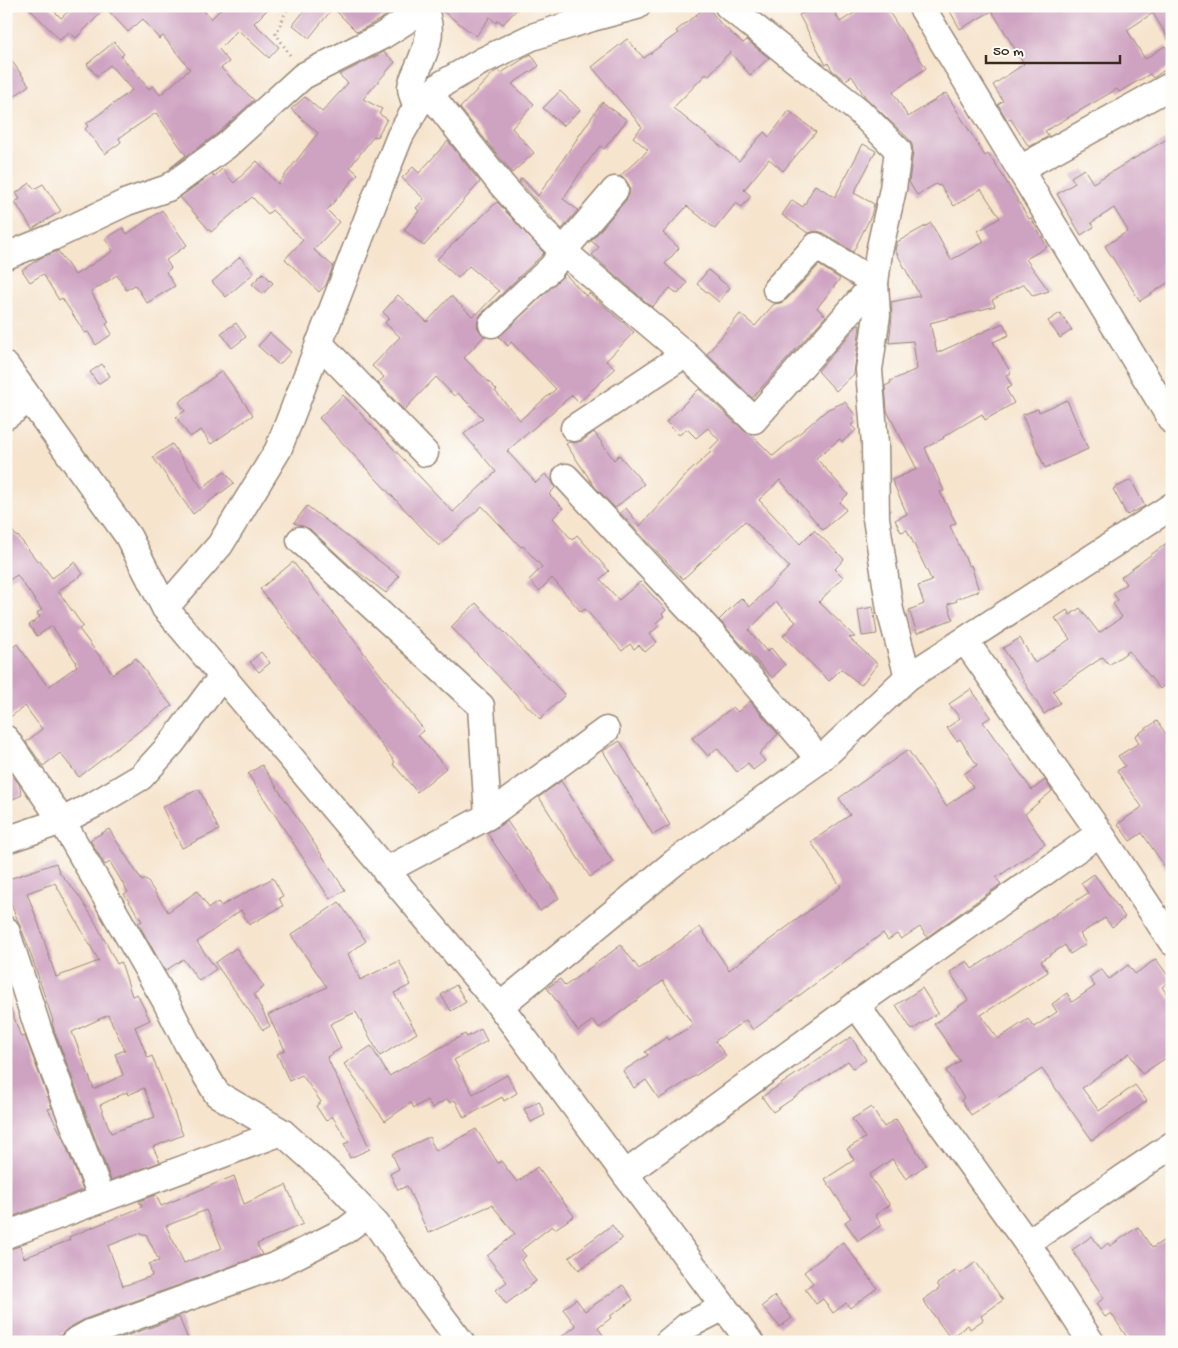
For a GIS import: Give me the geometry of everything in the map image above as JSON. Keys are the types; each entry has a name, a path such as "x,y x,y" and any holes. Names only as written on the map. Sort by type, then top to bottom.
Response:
{"street":[{"path":"6,256 53,237 127,202 168,188 226,146 303,76 382,36 404,22 423,6 429,19 430,33 411,86 412,96 424,100 563,251 686,354 754,420 875,283"},
{"path":"165,608 220,545 278,450 400,136 424,100 442,84 482,61 532,37 637,6"},
{"path":"728,6 859,111 898,150 893,189 879,252 875,283 877,315 869,370 876,518 890,610 908,677"},
{"path":"921,6 1172,421"},
{"path":"1020,169 1172,86"},
{"path":"492,324 552,267 563,251 615,190"},
{"path":"776,289 816,246 875,283"},
{"path":"319,343 425,453"},
{"path":"574,428 686,354"},
{"path":"6,366 128,536 165,608 500,1006 750,1342"},
{"path":"6,416 30,399"},
{"path":"566,477 716,638 820,760"},
{"path":"500,1006 675,862 820,760 908,677 966,642 1172,506"},
{"path":"300,540 481,706 488,816"},
{"path":"966,642 1100,833 1172,942"},
{"path":"6,840 62,820 97,803 141,777 172,743 213,688 225,677"},
{"path":"385,871 488,816 606,730"},
{"path":"6,739 62,820 217,1094 282,1132 330,1175 367,1214 461,1342"},
{"path":"625,1174 856,1005 1100,833"},
{"path":"6,930 40,1035 102,1199"},
{"path":"856,1005 1027,1244 1091,1342"},
{"path":"6,1235 282,1132"},
{"path":"1027,1244 1172,1145"},
{"path":"74,1342 90,1333 277,1265 346,1230 367,1214"},
{"path":"668,1342 687,1326 724,1306"}],"path":[{"path":"284,6 287,9 276,34 303,76"}],"building":[{"path":"27,6 49,6 61,18 74,6 200,6 211,19 224,6 271,6 254,23 279,47 269,58 238,30 219,49 229,62 221,68 254,100 217,134 170,168 186,155 156,113 119,138 121,142 105,154 85,129 88,126 86,124 132,90 110,65 97,76 87,64 114,42 124,54 121,56 149,89 153,86 160,95 190,69 163,36 159,39 143,19 128,32 106,8 76,38 69,32 60,40"},
{"path":"308,6 394,6 384,17 357,32 333,8 309,38 293,25"},
{"path":"439,6 520,6 503,24 498,20 496,23 490,17 476,36 440,9"},
{"path":"707,6 721,24 743,43 747,40 769,58 750,75 730,52 708,76 706,74 673,108 739,161 764,132 769,137 789,111 816,132 783,171 769,159 744,190 751,196 742,207 736,203 715,229 687,206 663,233 679,248 665,264 687,283 678,294 670,288 652,307 592,255 599,247 591,241 630,193 629,185 620,176 648,150 633,137 642,127 592,67 627,39 644,58 678,33 676,31"},
{"path":"815,6 831,6 840,22 865,6 885,6 926,68 893,92 908,117 946,93 985,156 988,154 995,163 1029,219 1031,218 1047,247 1026,259 1049,291 1033,296 1024,284 992,300 995,306 930,323 937,353 1003,323 1009,335 993,342 1011,373 1006,376 1012,386 1006,389 1014,403 985,420 982,414 925,448 944,491 940,492 956,523 950,526 969,566 971,565 979,591 956,599 957,601 948,604 953,619 917,633 909,610 924,604 918,586 932,581 907,530 901,532 895,520 907,514 892,480 917,469 887,411 885,386 891,383 890,381 917,369 913,341 889,343 892,317 891,302 920,296 895,250 897,242 931,223 951,260 984,242 978,231 1000,218 981,189 954,206 940,185 936,184 917,195 909,182 913,152 909,139 865,97 852,76 845,80 832,70 828,63 826,65 799,15"},
{"path":"947,6 1167,6 1172,13 1172,45 1153,13 1127,30 1145,59 1165,46 1172,55 1172,65 1153,78 1150,74 1119,92 1117,89 1045,131 1049,136 1029,147 1010,118 1007,120 998,104 1003,101 993,85 1024,64 992,11 960,29"},
{"path":"384,52 395,62 363,99 382,109 379,114 387,119 377,137 374,136 350,167 358,174 327,210 339,222 314,250 333,266 326,285 319,292 285,259 303,240 272,210 268,214 252,197 211,232 180,197 212,174 214,177 222,169 234,183 257,161 278,184 318,133 291,109 305,97 322,112 348,83 339,75"},
{"path":"6,53 29,85 6,103"},
{"path":"531,54 539,66 512,84 534,104 512,128 534,153 512,173 460,108 493,73 498,70 501,73"},
{"path":"560,91 580,110 563,126 543,108"},
{"path":"602,102 627,120 604,149 600,146 563,199 578,210 562,229 519,181 522,178 538,196"},
{"path":"1172,136 1172,280 1140,301 1105,246 1128,231 1114,208 1091,223 1094,227 1081,235 1057,194 1075,183 1071,177 1084,169 1093,183"},
{"path":"448,141 480,182 424,246 404,230 419,211 416,208 424,199 402,178 413,167 419,173"},
{"path":"863,144 876,151 854,193 874,204 871,216 853,252 824,233 817,231 808,233 782,215 792,200 803,207 815,185 835,197"},
{"path":"30,183 34,189 43,184 61,211 32,229 15,202 20,199 16,193"},
{"path":"497,202 544,253 481,314 477,327 484,336 464,358 497,390 495,391 520,420 556,389 511,342 508,346 499,337 565,274 586,296 589,293 634,332 606,361 615,369 579,402 572,395 507,451 536,483 545,474 552,481 555,488 549,494 563,508 553,518 572,540 577,535 609,571 600,579 619,600 640,582 666,610 662,614 664,616 656,623 659,626 650,634 657,642 645,652 639,645 634,649 630,644 622,651 585,609 581,612 552,578 539,591 529,580 542,567 482,506 439,546 319,418 343,395 453,512 496,472 464,434 483,418 458,393 454,396 436,377 404,410 378,383 384,377 372,366 400,337 385,323 389,318 383,312 398,295 427,322 451,296 472,316 477,314 499,291 469,266 458,278 437,259"},
{"path":"162,210 187,245 166,260 171,268 166,272 175,286 147,303 135,285 126,290 117,275 91,292 109,322 106,324 112,334 96,345 88,332 85,333 62,298 59,300 43,274 30,282 22,270 42,257 58,251 75,275 113,251 105,239 123,228 127,234"},
{"path":"240,257 254,273 226,297 212,282"},
{"path":"819,265 840,279 817,308 826,316 752,398 707,354 740,314 755,326 774,304 781,303 787,299"},
{"path":"708,270 730,288 719,302 697,284"},
{"path":"263,273 273,283 263,294 252,284"},
{"path":"1060,313 1072,330 1060,338 1048,321"},
{"path":"236,323 246,337 232,348 221,333"},
{"path":"860,325 854,374 836,391 818,371"},
{"path":"270,333 291,352 279,365 258,346"},
{"path":"102,364 110,376 98,384 90,372"},
{"path":"222,371 253,415 211,444 201,430 190,437 176,417 185,411 179,402"},
{"path":"699,389 773,456 828,409 845,402 855,415 852,418 855,422 851,425 856,430 842,442 840,439 816,458 848,494 840,502 846,510 823,530 780,480 759,500 800,544 814,530 844,559 835,569 843,577 819,602 855,637 849,638 878,664 861,685 841,669 829,681 783,636 796,622 776,602 749,630 767,652 771,648 785,665 772,678 719,620 741,598 750,607 789,567 745,521 683,579 620,513 626,508 640,526 689,472 711,452 709,450 719,440 708,428 696,438 687,429 679,435 666,422"},
{"path":"1067,400 1088,449 1045,468 1022,415 1038,409 1039,412"},
{"path":"594,432 614,460 619,455 644,484 615,508 595,487 566,444 582,441"},
{"path":"172,444 202,488 224,471 234,483 193,514 153,457"},
{"path":"1131,480 1145,506 1127,515 1113,489"},
{"path":"307,506 399,576 386,593 350,566 310,529 294,523"},
{"path":"6,523 38,562 39,560 52,578 75,562 83,574 58,591 83,626 79,629 113,674 136,658 172,706 79,777 60,753 43,766 26,742 42,729 25,706 6,720 6,652 17,644 48,687 77,666 52,626 37,636 29,625 40,617 37,613 42,610 17,575 6,582"},
{"path":"1172,539 1172,679 1160,689 1129,651 1109,665 1103,657 1053,691 1060,703 1044,714 1003,648 1020,638 1035,663 1070,639 1055,618 1067,610 1070,615 1080,608 1099,633 1122,617 1113,604 1118,600 1113,593 1126,584 1121,577"},
{"path":"293,562 424,730 418,735 446,768 417,792 393,764 395,762 260,589"},
{"path":"476,603 565,695 540,719 451,627"},
{"path":"873,607 877,634 862,636 858,610"},
{"path":"261,652 270,663 259,672 250,662"},
{"path":"971,689 991,717 983,722 1032,790 1045,780 1052,791 1025,814 1045,844 996,878 1001,884 927,937 920,927 901,939 897,934 888,940 883,933 753,1030 746,1020 715,1041 726,1056 659,1099 646,1080 634,1088 623,1071 648,1055 645,1052 667,1037 669,1040 693,1025 663,981 599,1028 593,1020 578,1031 547,988 560,979 565,986 621,945 639,969 700,927 729,970 841,887 811,842 850,815 839,798 908,750 946,806 973,787 964,774 977,765 960,739 957,741 947,728 960,718 949,704"},
{"path":"750,701 778,734 759,754 765,761 753,770 748,763 737,772 717,748 708,756 692,738 733,707 738,712"},
{"path":"1157,721 1166,734 1172,730 1172,877 1142,833 1130,841 1118,824 1142,807 1117,771 1125,766 1118,756 1139,743 1135,736"},
{"path":"620,741 670,825 653,835 603,751"},
{"path":"262,765 345,890 330,899 248,774"},
{"path":"6,766 19,784 22,795 6,802"},
{"path":"561,781 613,862 590,877 539,797"},
{"path":"199,789 219,830 182,848 162,807"},
{"path":"507,821 559,898 540,911 487,833"},
{"path":"109,829 142,881 146,879 168,912 197,891 209,908 218,902 221,906 273,878 283,896 279,898 283,906 249,925 241,910 197,942 216,969 199,981 183,959 165,971 138,923 142,921 124,894 128,892 110,862 105,865 90,840"},
{"path":"56,863 59,872 79,896 93,918 117,964 121,962 132,996 137,994 150,1020 135,1027 148,1058 152,1056 183,1135 153,1147 160,1162 111,1180 54,1030 53,1021 27,943 9,899 6,900 6,880","holes":["55,883 99,961 56,977 27,893","108,1015 125,1050 115,1054 123,1075 94,1089 72,1032","144,1088 155,1117 111,1133 100,1105 127,1092 128,1095"]},
{"path":"1094,874 1125,917 1112,927 1105,918 1080,934 1086,944 1070,954 1065,945 1041,961 1048,972 981,1015 998,1039 1028,1019 1034,1027 1057,1012 1052,1004 1067,993 1072,1002 1095,986 1089,978 1101,969 1109,979 1128,965 1135,974 1156,959 1171,980 1162,987 1172,1002 1172,1054 1142,1074 1129,1053 1082,1088 1099,1111 1135,1085 1147,1101 1092,1140 1042,1069 971,1115 961,1100 964,1098 946,1071 960,1061 934,1024 968,1000 950,972 967,961 972,969 1088,893 1081,883"},
{"path":"339,902 366,941 348,954 360,980 399,961 411,985 394,993 417,1033 380,1056 356,1012 330,1024 341,1048 327,1057 370,1149 350,1158 344,1144 349,1142 332,1116 326,1121 316,1106 321,1102 302,1075 289,1081 277,1054 285,1050 268,1015 327,987 291,935"},
{"path":"236,948 264,987 254,994 270,1026 263,1030 215,963"},
{"path":"456,985 466,1002 451,1011 441,995"},
{"path":"922,988 938,1013 912,1030 896,1005"},
{"path":"6,1001 8,1001 21,1037 25,1036 52,1108 48,1109 63,1138 83,1190 6,1219"},
{"path":"481,1029 487,1041 454,1060 473,1094 507,1075 517,1093 504,1101 502,1097 464,1118 455,1100 450,1103 447,1099 432,1108 427,1100 414,1108 411,1103 385,1121 344,1064 371,1046 389,1076 465,1034 467,1037"},
{"path":"851,1037 866,1060 853,1068 848,1061 773,1112 762,1097"},
{"path":"539,1101 545,1115 531,1122 524,1109"},
{"path":"871,1107 884,1127 896,1119 926,1165 906,1179 892,1159 869,1175 890,1205 875,1215 882,1225 858,1241 845,1222 851,1218 825,1179 854,1160 847,1149 865,1138 852,1119"},
{"path":"476,1129 498,1163 501,1161 517,1182 537,1167 574,1216 555,1229 552,1226 521,1250 526,1256 521,1260 536,1281 506,1304 496,1290 507,1282 487,1256 515,1234 492,1205 428,1233 407,1186 398,1190 390,1174 399,1169 392,1154 429,1137 436,1151"},
{"path":"234,1176 244,1204 286,1185 303,1224 257,1244 262,1255 85,1319 67,1329 61,1335 43,1342 6,1342 6,1250 20,1246 24,1258 70,1240 69,1237 142,1207 139,1201 156,1195 161,1206","holes":["206,1210 222,1248 184,1263 166,1226","141,1233 142,1235 146,1234 159,1261 149,1264 152,1276 123,1286 108,1246"]},
{"path":"612,1225 622,1239 579,1270 569,1257"},
{"path":"1138,1227 1152,1248 1172,1235 1172,1342 1130,1342 1111,1313 1105,1317 1096,1304 1104,1298 1072,1250 1092,1236 1101,1249 1108,1243 1110,1246"},
{"path":"843,1242 877,1288 850,1308 846,1303 833,1313 823,1299 816,1304 805,1289 813,1283 804,1272"},
{"path":"976,1262 1003,1300 981,1316 983,1320 970,1329 968,1325 950,1338 923,1300 940,1288 937,1284 957,1270 960,1274"},
{"path":"623,1285 633,1300 610,1316 611,1318 598,1328 608,1342 555,1342 576,1326 563,1309 576,1299 585,1311"},
{"path":"775,1296 792,1318 780,1327 762,1306"},
{"path":"179,1317 189,1342 113,1341"}]}
